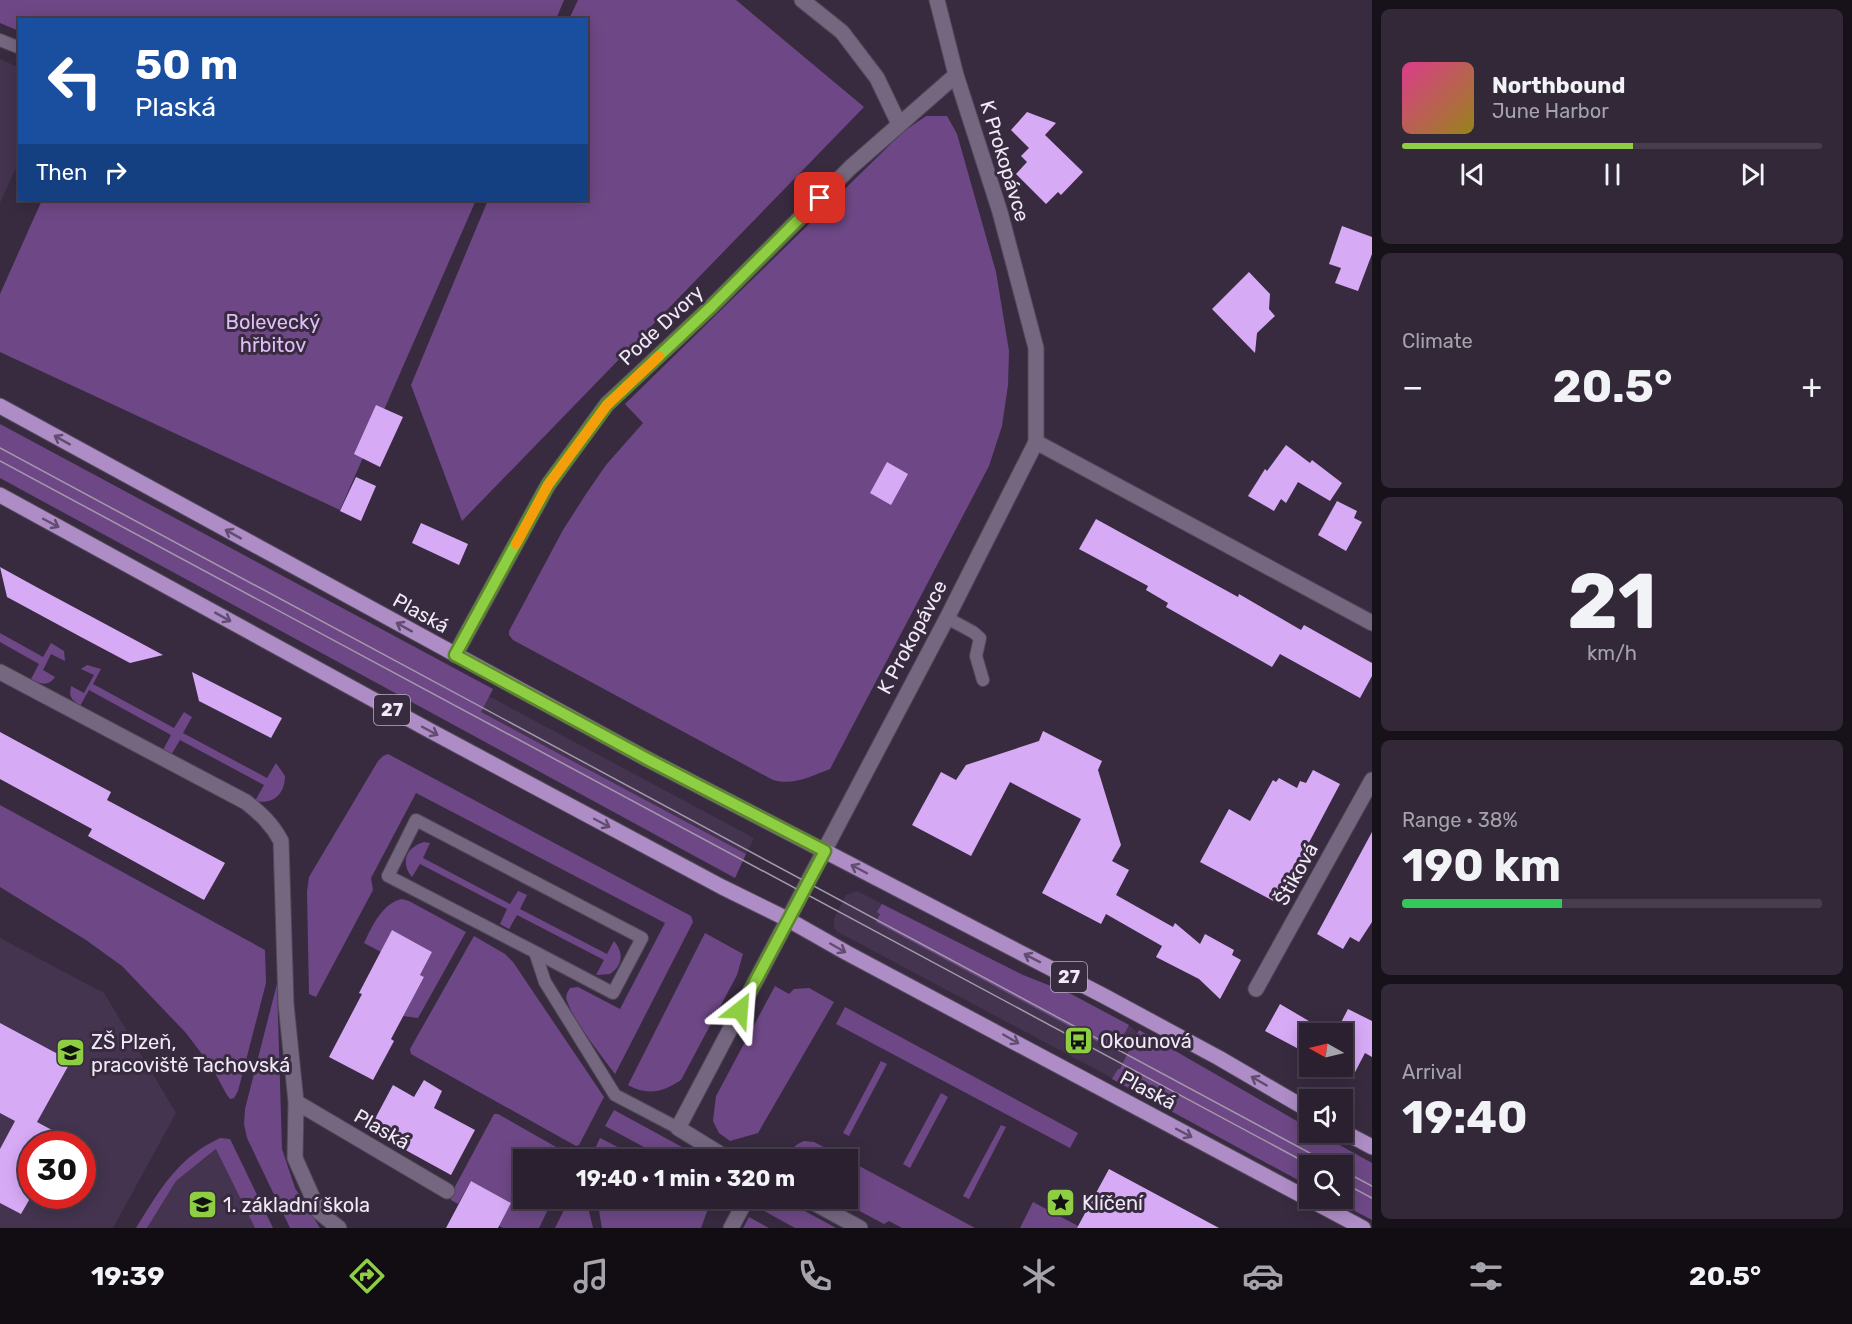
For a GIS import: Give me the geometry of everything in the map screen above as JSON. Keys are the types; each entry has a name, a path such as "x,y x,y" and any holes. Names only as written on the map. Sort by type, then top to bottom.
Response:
{"main road":[{"name":"Plaská","path":"0,406 649,760 1104,996 1299,1105"},
{"name":"Plaská","path":"0,495 427,729 1363,1228"},
{"path":"1353,1137 1372,1147"}],"street":[{"path":"802,0 842,32 877,78 899,124"},
{"name":"K Prokopávce","path":"825,851 947,618 1035,442 1036,348 1000,212 956,75 937,0"},
{"name":"Pode Dvory","path":"455,655 548,485 607,405 711,307 851,167 956,75"},
{"path":"1035,442 1372,623"},
{"path":"0,672 246,802 267,818 274,828 281,841 286,1004 296,1102 295,1158 319,1212 339,1228"},
{"name":"Štiková","path":"1256,989 1372,780"},
{"path":"712,1149 678,1128 825,851"},
{"name":"Plaská","path":"296,1102 447,1191"},
{"path":"730,1228 741,1209"},
{"path":"825,1209 860,1228"}],"lane":[{"path":"0,40 18,47"},
{"path":"947,618 980,638 976,656 983,680"},
{"path":"535,952 613,993 642,938 416,820 388,876 535,952 545,982 615,1095 678,1128"}],"shaded area":[{"path":"0,59 18,67 18,163 0,203"},
{"path":"0,435 754,838 740,866"},
{"path":"857,891 1023,975 1071,994 1129,1025 1169,1062 1299,1132 1299,1143 1318,1143 1341,1155 1299,1155 1299,1178 838,932 834,928 834,919 846,895"},
{"name":"ZŠ Plzeň, pracoviště Tachovská","path":"0,938 104,993 176,1113 113,1228 0,1228"},
{"name":"1. základní škola","path":"217,1149 255,1228 147,1228 176,1181"},
{"path":"1353,1162 1372,1172 1353,1188"}],"green space":[{"path":"0,0 564,0 556,18 18,18 18,31 0,23"},
{"path":"578,0 736,0 864,107 462,521 411,385 488,201 588,201 588,18 569,18"},
{"path":"926,116 947,116 957,134 996,272 1009,351 1008,385 1002,426 989,466 830,769 795,781 781,782 773,780 513,640 509,631 563,530 586,494 606,465 643,423 625,404 903,132"},
{"name":"Bolevecký hřbitov","path":"42,201 476,201 340,510 0,352 0,294"},
{"path":"0,424 493,689 481,712 746,854 735,878 0,478"},
{"path":"0,633 43,657 51,643 64,651 65,661 51,654 43,670 55,677 44,684 31,679 39,664 0,642"},
{"path":"87,665 101,669 93,684 174,728 184,712 192,717 183,733 267,778 276,763 285,776 280,793 272,800 255,801 264,785 180,740 171,755 163,750 171,735 89,690 80,706 72,699 71,686 84,693 94,675 81,669"},
{"path":"388,754 691,916 693,922 615,1074 576,1019 566,998 570,988 578,987 620,1009 665,923 416,793 371,878 373,890 316,997 309,994 307,892 309,877 378,761"},
{"path":"0,805 265,950 266,983 238,1091 234,1098 230,1099 227,1095 211,1066 186,1033 122,966 86,940 0,887"},
{"path":"424,842 430,843 423,858 510,904 518,891 527,895 520,909 607,954 614,941 621,954 618,967 610,974 596,975 604,960 517,915 509,929 500,924 507,909 420,864 412,877 406,866 407,856 413,848"},
{"path":"402,899 466,932 418,1018 403,1016 424,977 420,975 432,952 392,930 381,952 364,943 383,910"},
{"path":"882,904 1023,975 1071,994 1129,1025 1115,1051 876,922 880,914 877,912"},
{"path":"705,933 743,954 737,975 681,1080 662,1090 655,1091 642,1091 628,1085"},
{"path":"474,936 505,954 513,962 604,1097 579,1145 576,1146 411,1054 410,1049"},
{"path":"277,984 282,1149 295,1188 320,1228 290,1228 247,1138 244,1124 245,1109"},
{"path":"775,986 789,994 794,989 809,988 834,1002 758,1133 730,1141 719,1133 713,1121 716,1096"},
{"path":"845,1007 1078,1133 1070,1148 836,1024"},
{"path":"1139,1030 1299,1122 1299,1143 1336,1143 1372,1163 1372,1220 1351,1209 1353,1209 1353,1155 1299,1155 1299,1181 1112,1079 1120,1069"},
{"path":"881,1061 887,1064 849,1136 843,1133"},
{"path":"941,1093 948,1097 910,1168 903,1164"},
{"path":"614,1110 686,1149 648,1149 605,1126"},
{"path":"494,1114 498,1114 560,1149 513,1149 513,1209 548,1209 539,1228 499,1226 511,1203 471,1181 458,1204 451,1200 450,1196"},
{"path":"1001,1125 1006,1127 969,1199 963,1196"},
{"path":"220,1138 230,1139 273,1228 255,1228 216,1149 176,1181 147,1228 136,1228 162,1188 181,1165 205,1146"},
{"path":"600,1138 621,1149 595,1149"},
{"path":"804,1141 814,1142 828,1149 792,1149"},
{"path":"858,1165 975,1228 902,1228 889,1221 884,1224 856,1209 858,1209"},
{"path":"1033,1202 1078,1226 1077,1228 1020,1228"},
{"path":"564,1209 588,1209 593,1228 555,1228"},
{"path":"599,1209 708,1209 701,1228 602,1228"},
{"path":"761,1209 801,1209 836,1228 795,1228"},
{"path":"749,1217 769,1228 743,1228"}],"building":[{"path":"1027,112 1056,123 1045,135 1083,172 1061,195 1058,192 1046,204 1016,174 1027,162 1021,156 1029,148 1011,130"},
{"path":"1342,226 1372,237 1372,254 1358,291 1335,283 1341,268 1329,264"},
{"path":"1249,272 1270,294 1269,309 1275,316 1257,333 1255,353 1212,309"},
{"path":"376,405 403,417 380,467 354,454"},
{"path":"1286,445 1310,463 1312,460 1342,483 1330,501 1298,482 1286,503 1281,499 1274,511 1248,496 1265,469 1267,471"},
{"path":"887,462 908,474 891,505 870,493"},
{"path":"356,477 376,486 361,521 340,511"},
{"path":"1337,501 1357,511 1354,518 1362,522 1346,551 1318,535"},
{"path":"1096,519 1238,597 1239,594 1301,630 1304,625 1372,663 1372,676 1360,698 1280,654 1272,667 1166,607 1168,603 1146,590 1148,586 1079,549"},
{"path":"421,523 468,544 459,565 412,543"},
{"path":"0,567 163,655 130,663 81,637 7,597"},
{"path":"192,672 282,718 271,738 199,701"},
{"path":"1043,731 1102,761 1098,770 1121,845 1112,861 1129,870 1116,895 1173,927 1175,923 1200,944 1205,934 1234,950 1232,955 1241,960 1220,999 1199,979 1156,957 1162,946 1106,914 1101,924 1042,893 1081,819 1010,782 971,856 912,825 941,772 956,780 966,765 1039,741"},
{"path":"0,732 111,792 107,800 225,863 204,900 88,836 92,829 0,779"},
{"path":"1313,770 1340,784 1277,903 1200,862 1229,809 1250,821 1273,780 1276,782 1279,778 1297,788 1300,781 1306,783"},
{"path":"1372,832 1372,922 1359,942 1350,937 1343,949 1317,934"},
{"path":"392,930 432,952 420,975 424,977 391,1039 394,1041 373,1080 329,1057"},
{"path":"1280,1004 1312,1023 1299,1023 1299,1049 1265,1031"},
{"path":"1348,1009 1372,1021 1372,1057 1365,1053 1353,1076 1353,1023 1341,1023"},
{"path":"0,1023 71,1061 37,1122 54,1131 18,1131 18,1209 24,1209 21,1214 0,1203 0,1149 15,1121 0,1113"},
{"path":"424,1080 442,1091 434,1108 475,1130 451,1175 369,1130 393,1085 414,1097"},
{"path":"1109,1169 1219,1228 1077,1228"},
{"path":"471,1181 511,1203 498,1228 446,1228"}],"tram line":[{"path":"0,448 1314,1155"},
{"path":"0,461 1299,1159"},
{"path":"1353,1176 1372,1186"},
{"path":"1353,1188 1372,1198"}],"slow traffic":[{"path":"516,544 548,485 607,405 659,356"}],"place":[{"name":"Okounová","path":"1079,1041"},
{"name":"ZŠ Plzeň, pracoviště Tachovská","path":"70,1053"},
{"name":"Klíčení","path":"1061,1203"},
{"name":"1. základní škola","path":"202,1205"}],"route":[{"path":"740,1010 825,851 649,760 455,655 548,485 607,405 711,307 820,198"}]}
